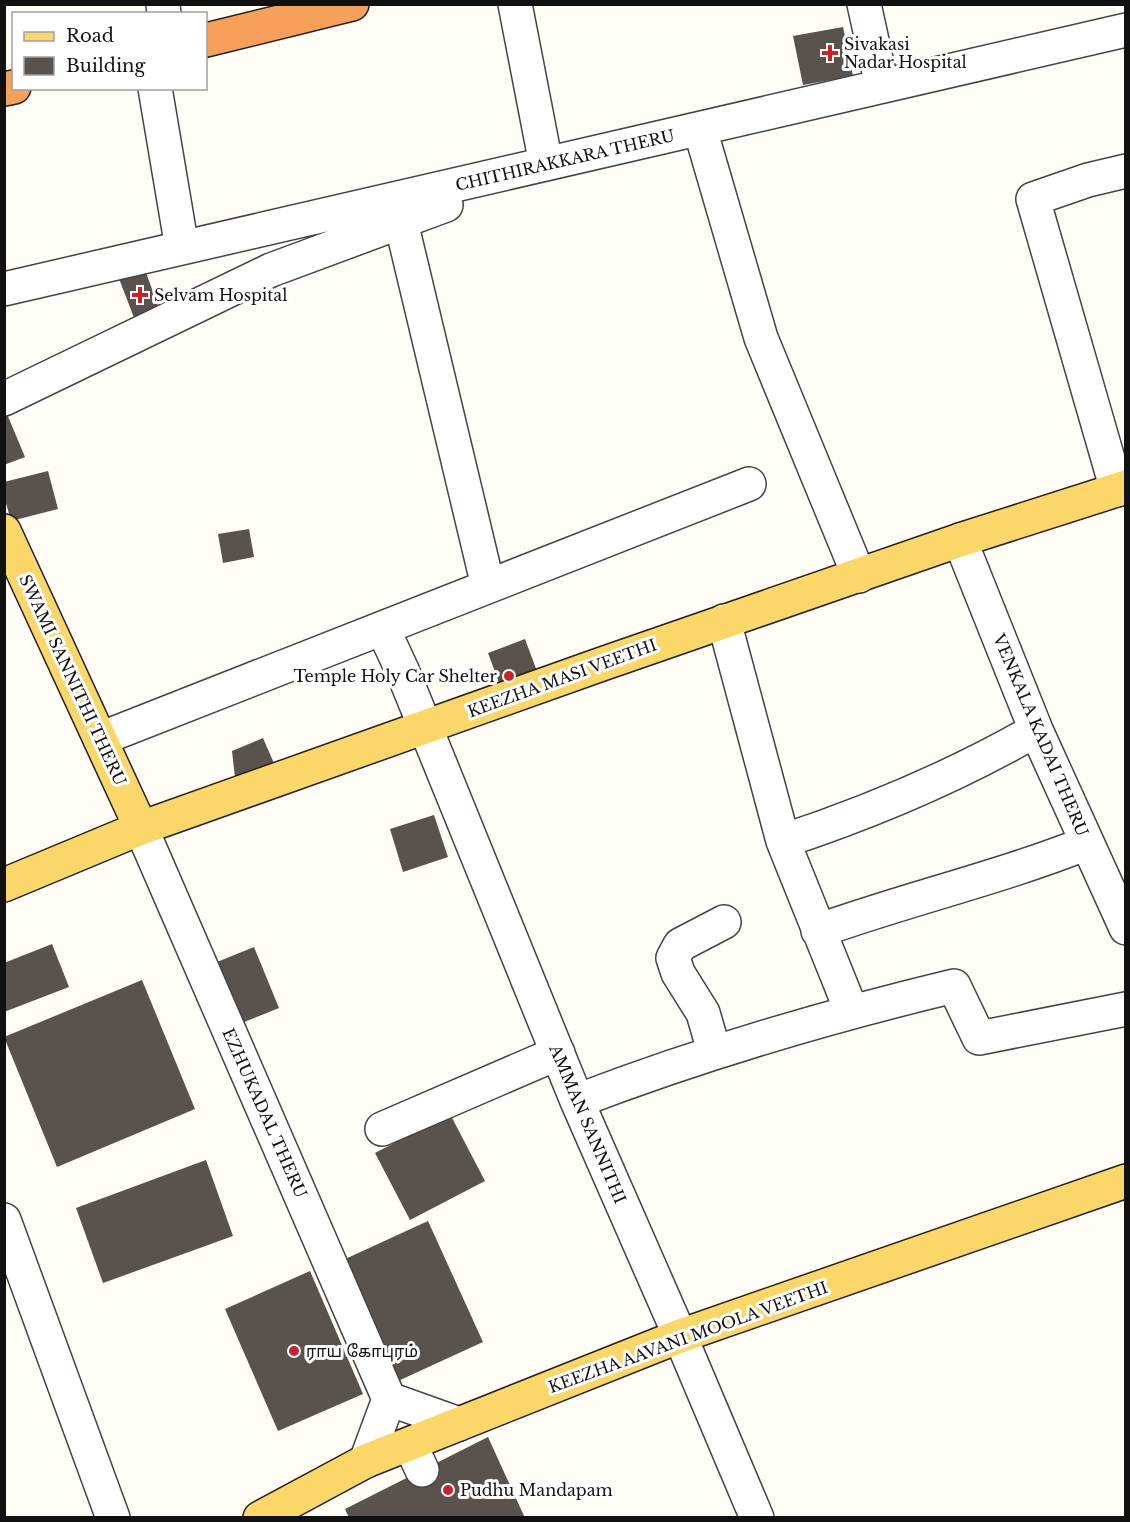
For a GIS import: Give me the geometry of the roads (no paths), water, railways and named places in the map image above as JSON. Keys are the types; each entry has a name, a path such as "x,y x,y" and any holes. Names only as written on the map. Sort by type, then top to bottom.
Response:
{"highway":[{"path":"207,40 352,4"}],"main road":[{"name":"KEEZHA MASI VEETHI","path":"4,885 141,828 425,727 960,540 1121,489"},
{"name":"SWAMI SANNITHI THERU","path":"4,531 141,828"},
{"name":"KEEZHA AAVANI MOOLA VEETHI","path":"260,1518 366,1461 416,1457 459,1424 681,1336 1125,1181"}],"street":[{"path":"515,4 546,164"},
{"path":"864,4 882,87"},
{"name":"CHITHIRAKKARA THERU","path":"4,289 1125,30"},
{"path":"155,90 182,248"},
{"path":"700,129 761,338 859,576"},
{"path":"4,399 271,270 578,157"},
{"path":"1121,489 1033,199 1088,180 1125,171"},
{"path":"401,222 488,586"},
{"path":"238,236 249,256 246,281"},
{"path":"100,739 749,484"},
{"name":"VENKALA KADAI THERU","path":"960,540 1036,730 1087,843 1121,908"},
{"path":"724,621 783,841 852,1010"},
{"name":"AMMAN SANNITHI","path":"383,629 577,1101 681,1336 757,1518"},
{"path":"783,841 917,791 1036,730"},
{"name":"EZHUKADAL THERU","path":"141,828 389,1399"},
{"path":"818,931 876,910 1047,859 1087,843"},
{"path":"714,1051 703,1014 678,973 673,958 680,945 724,922"},
{"path":"577,1101 659,1069 714,1051 852,1010 954,986 979,1038 1125,1009"},
{"path":"382,1129 558,1053"},
{"path":"4,1221 113,1518"},
{"path":"366,1461 389,1399 459,1424"}],"place":[{"name":"Sivakasi Nadar Hospital","path":"830,53"},
{"name":"Selvam Hospital","path":"140,295"},
{"name":"Temple Holy Car Shelter","path":"509,676"},
{"name":"ராய கோபுரம்","path":"294,1351"},
{"name":"Pudhu Mandapam","path":"448,1490"}]}
